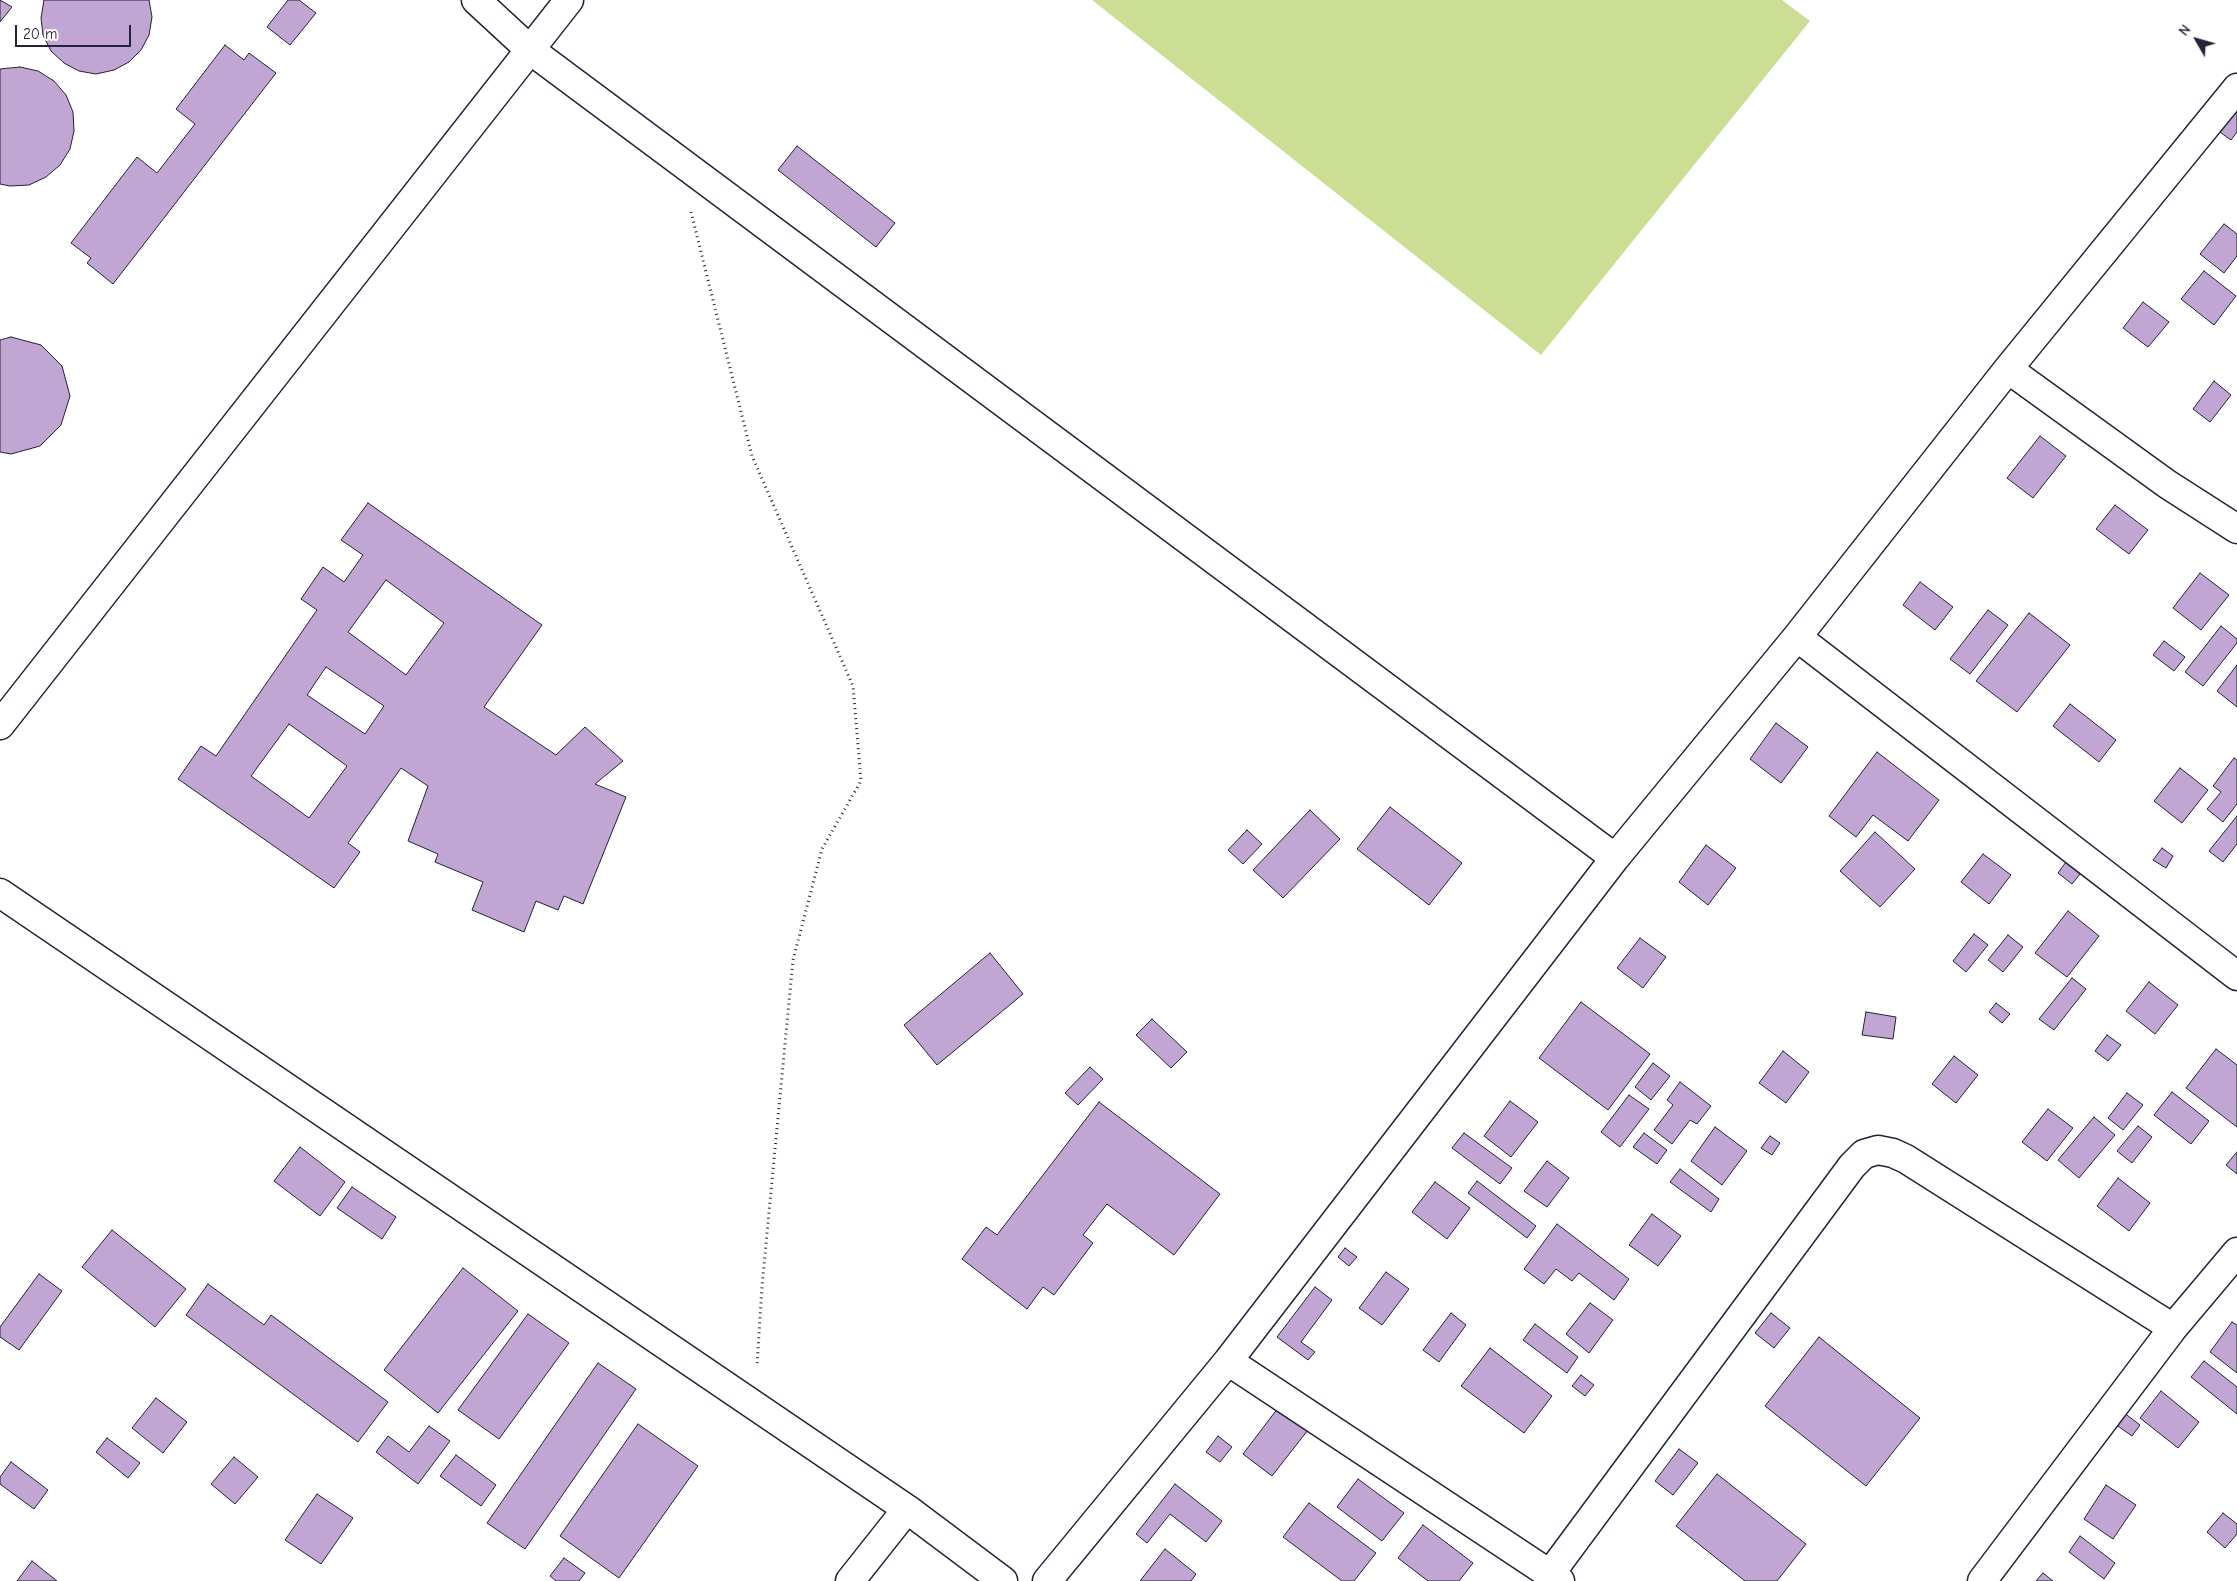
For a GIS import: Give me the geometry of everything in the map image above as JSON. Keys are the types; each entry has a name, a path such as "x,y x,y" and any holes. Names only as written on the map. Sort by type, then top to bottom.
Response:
{"street":[{"path":"476,0 529,49 1615,858"},
{"path":"0,725 568,0"},
{"path":"1047,1581 1228,1361 1615,858 1797,637 2008,369 2237,88"},
{"path":"2008,369 2168,484 2237,529"},
{"path":"1797,637 2237,976"},
{"path":"0,893 754,1404 907,1509 1004,1581"},
{"path":"1228,1361 1555,1578 1852,1166 1864,1154 1878,1150 1893,1153 1906,1159 2173,1328"},
{"path":"1982,1581 2173,1328 2237,1252"},
{"path":"850,1581 907,1509"}],"path":[{"path":"679,161 752,456 853,686 861,781 822,849 793,960 762,1286 754,1404"}],"green space":[{"path":"1092,0 1782,0 1810,21 1541,355"}],"building":[{"path":"0,0 12,7 0,22"},
{"path":"44,0 149,0 152,17 149,35 141,50 129,62 114,70 96,74 79,71 64,63 51,51 43,35 41,18"},
{"path":"288,0 299,0 316,13 290,45 267,27"},
{"path":"225,45 244,60 249,53 276,73 113,284 87,263 91,258 71,243 137,157 157,173 195,124 176,109"},
{"path":"20,67 38,71 54,81 66,95 73,112 74,131 70,149 60,165 46,177 29,185 10,186 0,184 0,69"},
{"path":"2237,105 2237,132 2231,140 2217,130"},
{"path":"797,146 895,223 876,247 778,170"},
{"path":"2224,224 2237,234 2237,256 2224,273 2200,254"},
{"path":"2204,271 2236,296 2214,325 2181,299"},
{"path":"2143,302 2169,322 2148,347 2123,328"},
{"path":"11,337 41,345 62,366 70,396 61,425 40,446 11,454 0,452 0,340"},
{"path":"2214,381 2231,395 2210,422 2193,409"},
{"path":"2040,436 2066,456 2033,498 2007,478"},
{"path":"368,503 542,625 484,707 556,755 585,727 623,761 595,784 626,797 583,904 564,896 558,910 536,901 524,932 472,910 483,882 435,862 438,854 408,841 428,786 401,768 348,843 360,852 334,888 178,779 201,746 216,756 317,610 301,599 323,567 344,582 363,555 341,540","holes":["386,580 444,623 406,675 348,632","326,667 384,706 365,734 307,695","289,724 347,766 309,818 251,776"]},
{"path":"2115,505 2148,530 2129,554 2096,529"},
{"path":"2200,573 2229,595 2201,630 2173,608"},
{"path":"1920,582 1953,607 1935,630 1903,605"},
{"path":"1988,610 2008,625 1970,674 1950,659"},
{"path":"2029,613 2070,645 2017,712 1976,681"},
{"path":"2221,626 2237,639 2237,643 2203,686 2185,672"},
{"path":"2164,641 2185,657 2174,671 2153,655"},
{"path":"2237,665 2237,707 2217,691"},
{"path":"2070,704 2116,740 2099,762 2053,726"},
{"path":"1776,723 1808,747 1781,783 1750,759"},
{"path":"1877,752 1939,800 1908,841 1873,815 1856,837 1829,816"},
{"path":"2234,758 2237,760 2237,804 2223,822 2207,809 2221,792 2213,786"},
{"path":"2180,768 2208,790 2182,823 2154,801"},
{"path":"1390,807 1462,863 1429,905 1357,849"},
{"path":"1310,810 1340,839 1283,898 1253,870"},
{"path":"2237,816 2237,844 2223,862 2209,851"},
{"path":"1247,830 1262,844 1243,864 1228,850"},
{"path":"1875,832 1915,869 1880,907 1840,871"},
{"path":"1706,845 1736,868 1708,905 1679,882"},
{"path":"2162,848 2173,856 2166,868 2153,860"},
{"path":"1983,854 2011,875 1989,904 1961,882"},
{"path":"2066,862 2080,874 2072,884 2058,873"},
{"path":"2068,911 2099,936 2067,977 2035,953"},
{"path":"1974,934 1988,945 1966,972 1953,961"},
{"path":"2008,935 2023,947 2003,972 1988,960"},
{"path":"1640,938 1666,957 1643,988 1617,968"},
{"path":"990,953 1023,994 937,1065 904,1025"},
{"path":"2072,978 2086,989 2054,1030 2039,1019"},
{"path":"2149,982 2178,1005 2155,1034 2126,1011"},
{"path":"1581,1002 1650,1054 1608,1110 1539,1058"},
{"path":"1996,1003 2010,1014 2002,1023 1989,1012"},
{"path":"1866,1012 1896,1017 1893,1039 1862,1035"},
{"path":"1152,1019 1187,1052 1171,1068 1136,1035"},
{"path":"2107,1035 2121,1045 2108,1061 2095,1051"},
{"path":"2216,1049 2237,1065 2237,1127 2186,1088"},
{"path":"1783,1051 1809,1072 1786,1103 1759,1083"},
{"path":"1954,1056 1978,1075 1956,1103 1932,1084"},
{"path":"1653,1063 1670,1076 1651,1100 1635,1087"},
{"path":"1090,1067 1103,1079 1078,1105 1065,1093"},
{"path":"1680,1082 1711,1106 1697,1124 1690,1120 1672,1144 1654,1130 1673,1105 1667,1100"},
{"path":"2172,1092 2209,1121 2191,1144 2154,1115"},
{"path":"2127,1093 2143,1105 2123,1130 2108,1118"},
{"path":"1629,1095 1649,1109 1620,1147 1601,1132"},
{"path":"1510,1101 1538,1122 1511,1157 1484,1136"},
{"path":"1099,1102 1220,1194 1174,1255 1107,1204 1083,1235 1093,1243 1054,1295 1043,1287 1027,1309 962,1259 986,1227 997,1235"},
{"path":"2048,1109 2073,1128 2047,1161 2022,1142"},
{"path":"2094,1117 2115,1135 2079,1178 2058,1160"},
{"path":"2138,1126 2152,1137 2132,1163 2117,1151"},
{"path":"1715,1127 1747,1151 1722,1185 1691,1161"},
{"path":"1464,1133 1512,1168 1500,1184 1452,1148"},
{"path":"1644,1133 1667,1150 1657,1164 1633,1147"},
{"path":"1770,1136 1780,1143 1772,1155 1761,1148"},
{"path":"300,1147 345,1182 320,1216 274,1181"},
{"path":"2237,1152 2237,1174 2226,1165"},
{"path":"1547,1161 1569,1178 1547,1207 1524,1191"},
{"path":"1680,1169 1719,1199 1711,1212 1670,1182"},
{"path":"2118,1178 2150,1203 2129,1231 2097,1206"},
{"path":"1477,1181 1536,1226 1527,1238 1468,1193"},
{"path":"1435,1182 1470,1208 1447,1239 1412,1212"},
{"path":"352,1187 396,1217 382,1239 337,1208"},
{"path":"1652,1214 1681,1236 1658,1266 1629,1245"},
{"path":"1557,1224 1629,1279 1614,1300 1579,1273 1572,1281 1556,1269 1544,1284 1524,1269"},
{"path":"112,1230 186,1289 155,1327 82,1267"},
{"path":"1345,1248 1357,1257 1349,1266 1338,1257"},
{"path":"463,1268 518,1311 438,1413 384,1370"},
{"path":"1386,1272 1409,1289 1382,1325 1359,1308"},
{"path":"39,1274 62,1291 19,1350 0,1337 0,1327"},
{"path":"208,1284 264,1325 271,1315 388,1402 358,1442 186,1315"},
{"path":"1315,1287 1332,1300 1301,1342 1315,1352 1308,1360 1277,1337"},
{"path":"1590,1303 1613,1320 1589,1353 1566,1334"},
{"path":"1451,1313 1466,1325 1439,1362 1423,1350"},
{"path":"1771,1313 1790,1328 1774,1348 1755,1333"},
{"path":"528,1314 569,1343 499,1439 458,1410"},
{"path":"2232,1322 2237,1325 2237,1373 2210,1352"},
{"path":"1535,1324 1578,1357 1567,1373 1523,1340"},
{"path":"1819,1337 1920,1418 1866,1486 1765,1406"},
{"path":"1490,1348 1552,1396 1524,1433 1461,1386"},
{"path":"2204,1361 2237,1387 2237,1414 2191,1377"},
{"path":"598,1363 636,1389 525,1549 487,1523"},
{"path":"1581,1375 1594,1385 1585,1396 1572,1386"},
{"path":"2161,1391 2199,1422 2178,1448 2140,1418"},
{"path":"156,1398 187,1422 163,1453 132,1428"},
{"path":"1278,1408 1308,1430 1272,1476 1243,1454"},
{"path":"2123,1412 2140,1425 2132,1436 2115,1424"},
{"path":"638,1424 698,1466 619,1578 560,1536"},
{"path":"429,1426 450,1441 418,1484 376,1452 388,1436 409,1452"},
{"path":"1218,1436 1232,1447 1220,1462 1206,1452"},
{"path":"107,1438 140,1463 128,1478 96,1452"},
{"path":"1679,1449 1698,1463 1673,1495 1655,1481"},
{"path":"456,1455 496,1485 481,1506 440,1476"},
{"path":"234,1457 258,1477 235,1504 211,1484"},
{"path":"11,1462 48,1490 34,1509 0,1484 0,1477"},
{"path":"1717,1474 1806,1544 1777,1581 1745,1581 1676,1526"},
{"path":"1358,1479 1404,1513 1382,1541 1337,1507"},
{"path":"1175,1484 1222,1521 1206,1542 1170,1514 1147,1543 1136,1534"},
{"path":"2106,1485 2136,1505 2113,1539 2084,1519"},
{"path":"317,1494 353,1518 321,1564 285,1540"},
{"path":"1309,1503 1376,1553 1354,1581 1342,1581 1283,1537"},
{"path":"2223,1513 2237,1524 2237,1534 2225,1548 2207,1532"},
{"path":"1423,1525 1473,1563 1459,1581 1428,1581 1398,1558"},
{"path":"2080,1536 2115,1563 2104,1579 2069,1552"},
{"path":"1165,1549 1196,1574 1191,1581 1140,1581"},
{"path":"564,1558 585,1573 579,1581 556,1581 550,1576"},
{"path":"32,1561 57,1581 17,1581"},
{"path":"2043,1573 2053,1581 2036,1581"}]}
